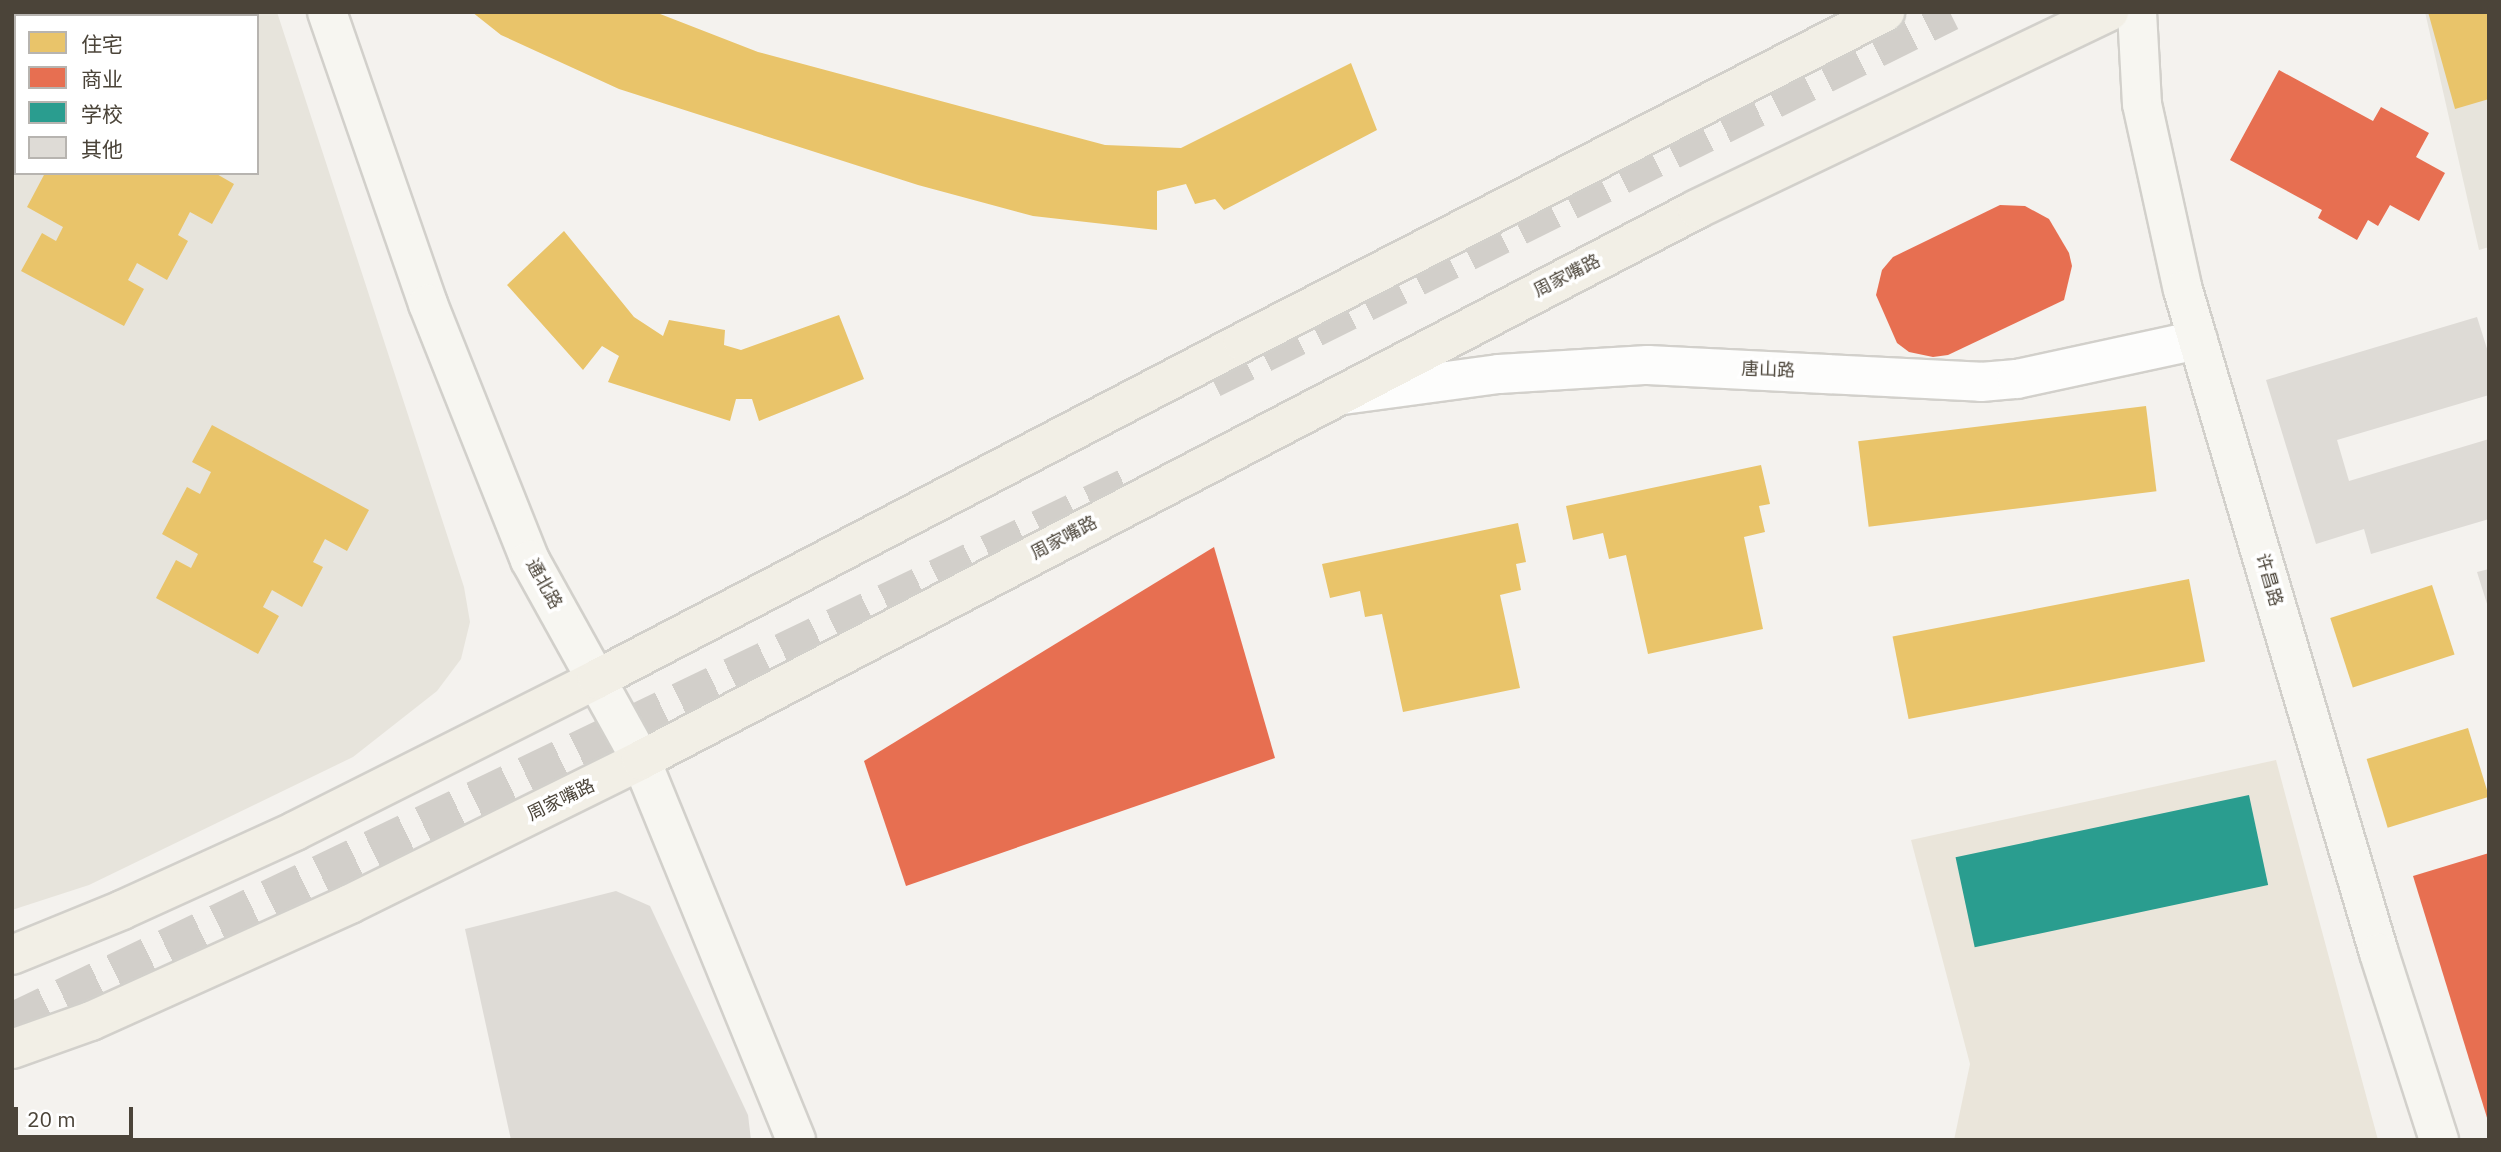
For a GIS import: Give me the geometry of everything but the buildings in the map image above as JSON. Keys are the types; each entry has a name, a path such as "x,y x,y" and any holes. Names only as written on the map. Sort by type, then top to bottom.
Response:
{"main road":[{"path":"12,955 122,910 295,831 597,679 1243,342 1885,12"},
{"name":"周家嘴路","path":"12,1049 91,1020 350,904 641,760 1697,209 2109,12"}],"street":[{"name":"通北路","path":"327,12 428,303 530,561 641,760 796,1140"},
{"name":"许昌路","path":"2137,12 2142,104 2183,290 2379,954 2439,1140"},
{"name":"唐山路","path":"1334,397 1499,374 1648,365 1981,382 2017,379 2198,340"}],"shaded area":[{"path":"12,12 277,12 464,587 470,622 461,659 437,691 353,757 89,885 12,910"},
{"path":"2425,12 2489,12 2489,247 2479,250"},
{"path":"2276,760 2378,1140 1954,1140 1970,1064 1911,840"}],"tunnel":[{"path":"1212,379 1950,12"},
{"path":"12,1022 1127,487"}]}
